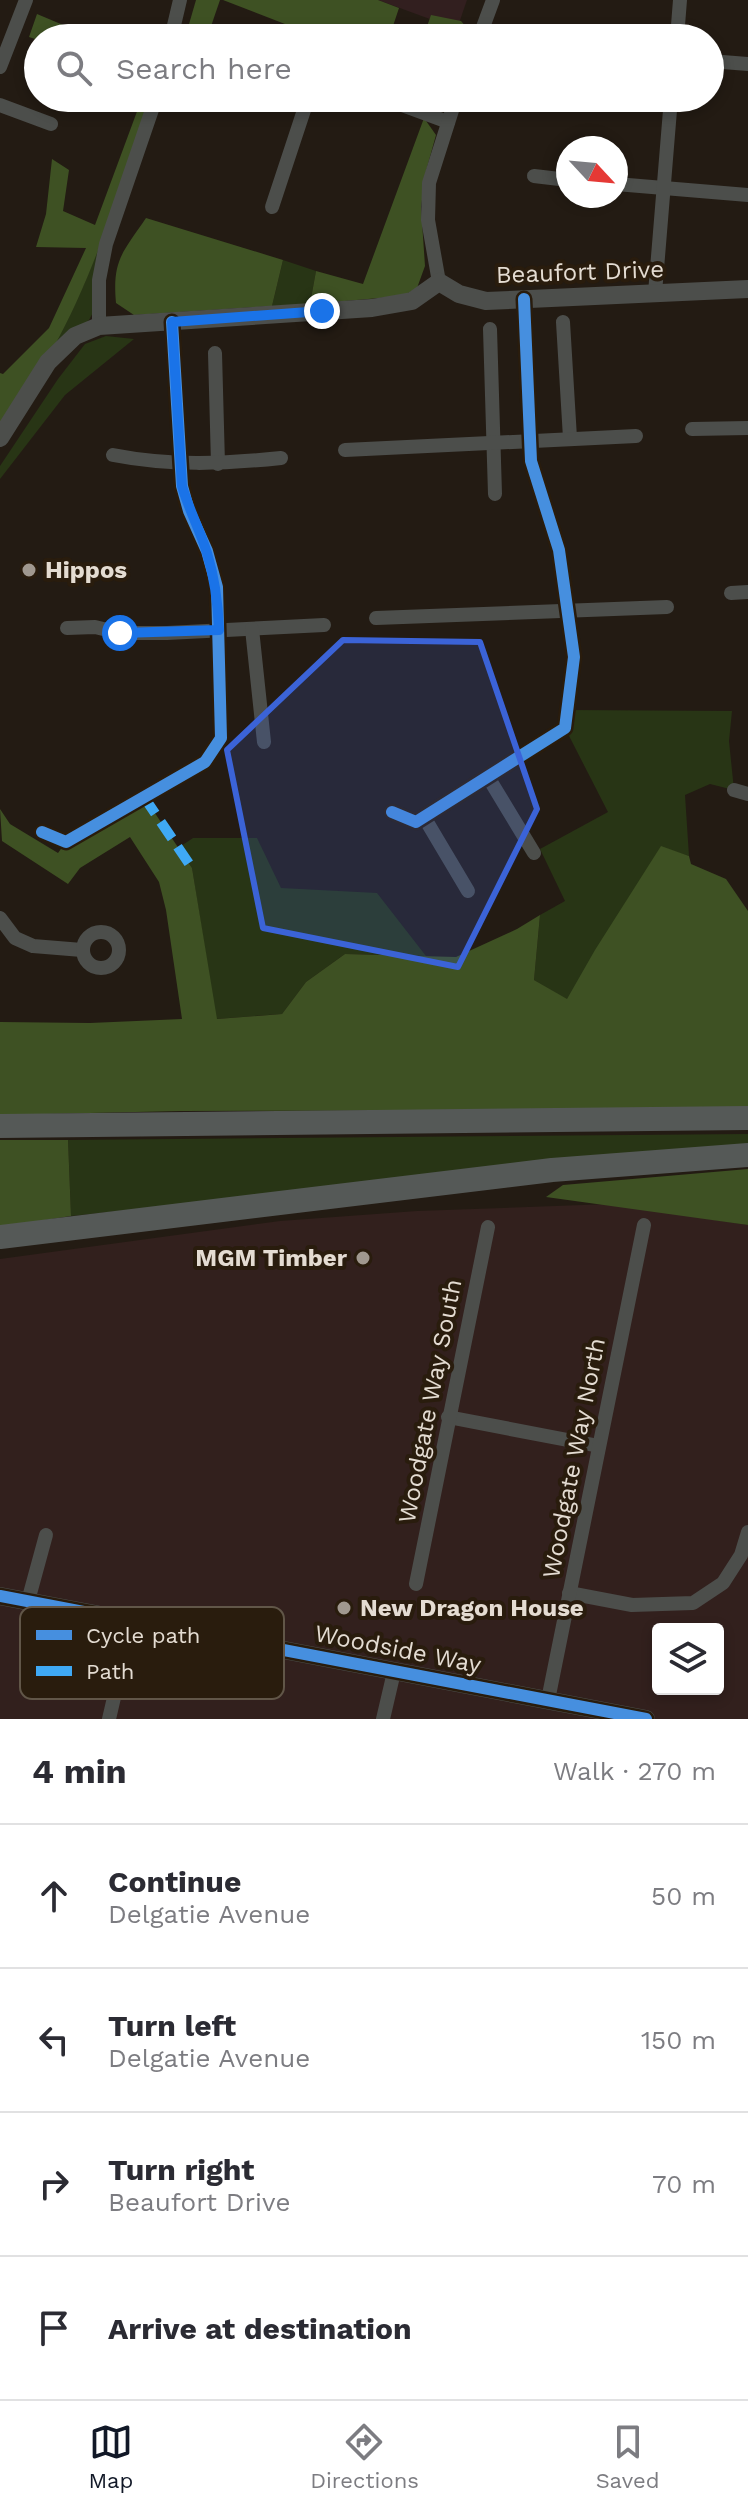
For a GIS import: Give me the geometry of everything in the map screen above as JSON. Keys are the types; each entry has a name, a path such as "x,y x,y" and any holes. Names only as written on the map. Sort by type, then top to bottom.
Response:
{"highway":[{"path":"0,1126 748,1118"},
{"path":"0,1237 552,1170 748,1155"}],"street":[{"path":"0,67 26,0"},
{"path":"174,24 180,0"},
{"path":"484,24 493,0"},
{"path":"678,24 680,0"},
{"path":"724,62 748,64"},
{"path":"0,105 51,124"},
{"path":"99,326 99,280 106,244 151,112"},
{"path":"272,207 303,112"},
{"path":"421,112 448,122"},
{"path":"0,438 48,362 75,336 99,326 372,308 412,301 439,282 428,220 429,183 451,112"},
{"path":"655,293 670,112"},
{"path":"534,176 556,179"},
{"path":"628,185 748,195"},
{"name":"Beaufort Drive","path":"439,282 459,294 486,301 748,289"},
{"path":"392,812 416,822 565,728 574,657 559,550 531,461 524,299"},
{"path":"42,832 66,842 205,762 221,738 217,587 182,486 172,322"},
{"path":"563,322 570,438"},
{"path":"490,329 495,494"},
{"path":"215,353 218,464"},
{"path":"692,429 748,428"},
{"path":"345,450 636,436"},
{"path":"113,455 148,462 218,464 281,458"},
{"path":"731,593 748,592"},
{"path":"376,618 667,607"},
{"path":"67,628 95,627 120,633 324,625"},
{"path":"252,629 264,742"},
{"path":"488,777 534,853"},
{"path":"424,817 468,891"},
{"path":"0,918 15,938 33,946 82,950"},
{"name":"Woodgate Way North","path":"548,1700 644,1225"},
{"name":"Woodgate Way South","path":"416,1584 488,1227"},
{"path":"448,1417 599,1446"},
{"path":"569,1593 632,1605 693,1603 723,1583 741,1555 748,1532"},
{"path":"28,1601 46,1535"},
{"name":"Woodside Way","path":"0,1596 61,1607"},
{"name":"Woodside Way","path":"284,1650 646,1719"},
{"path":"383,1719 394,1672"},
{"path":"109,1719 114,1699"}],"highlighted area":[{"path":"343,640 480,642 537,809 458,967 263,928 227,750"}],"shaded area":[{"path":"378,0 467,0 459,24 443,24"},
{"path":"610,1204 748,1225 748,1719 0,1719 0,1259 280,1221 417,1211"}],"green space":[{"path":"196,0 220,0 212,24 189,24"},
{"path":"223,0 378,0 399,8 394,24 285,24"},
{"path":"37,14 61,24 34,24"},
{"path":"431,15 464,24 428,24"},
{"path":"137,112 145,112 107,227 82,290 46,360 0,427 0,373 3,374 49,328 86,248 36,247 46,214 52,159 69,170 63,211 95,225"},
{"path":"424,118 436,135 426,171 421,207 425,266 417,288 403,296 310,304 316,271 363,284"},
{"path":"146,218 283,260 272,306 134,315 116,303 116,276 121,257"},
{"path":"99,245 96,307 89,320 51,351 85,282"},
{"path":"283,260 316,271 310,304 272,306"},
{"path":"106,336 134,339 65,395 0,479 0,466 58,379 85,344"},
{"path":"567,710 732,711 729,741 734,790 710,784 685,795 689,856 661,847 567,1000 534,980 540,915 565,901 540,849 608,812 565,728"},
{"path":"144,797 192,868 217,1019 282,1014 306,982 345,954 456,957 540,915 534,980 567,999 661,846 689,856 691,864 726,879 748,911 748,1110 181,1111 0,1115 0,1022 90,1023 182,1019 159,882 130,837 80,868 68,884 2,841 0,809 10,824 58,853 66,842"},
{"path":"193,838 257,838 281,888 377,893 426,956 345,954 306,982 282,1014 216,1019 192,868 178,848"},
{"path":"748,1134 748,1146 71,1216 68,1140"},
{"path":"0,1140 68,1140 71,1216 0,1227"},
{"path":"748,1169 748,1225 546,1197 563,1185"}],"marked path":[{"path":"144,797 192,868"}],"cycle path":[{"path":"392,812 416,822 565,728 574,657 559,550 531,461 524,299"},
{"path":"42,832 66,842 205,762 221,738 217,587 182,486 172,322"},
{"path":"0,1596 58,1607"},
{"path":"284,1650 646,1719"}],"place":[{"name":"Hippos","path":"29,570"},
{"name":"MGM Timber","path":"363,1258"},
{"name":"New Dragon House","path":"344,1608"}],"route":[{"path":"120,633 219,630 217,587 182,486 172,322 322,311"}]}
